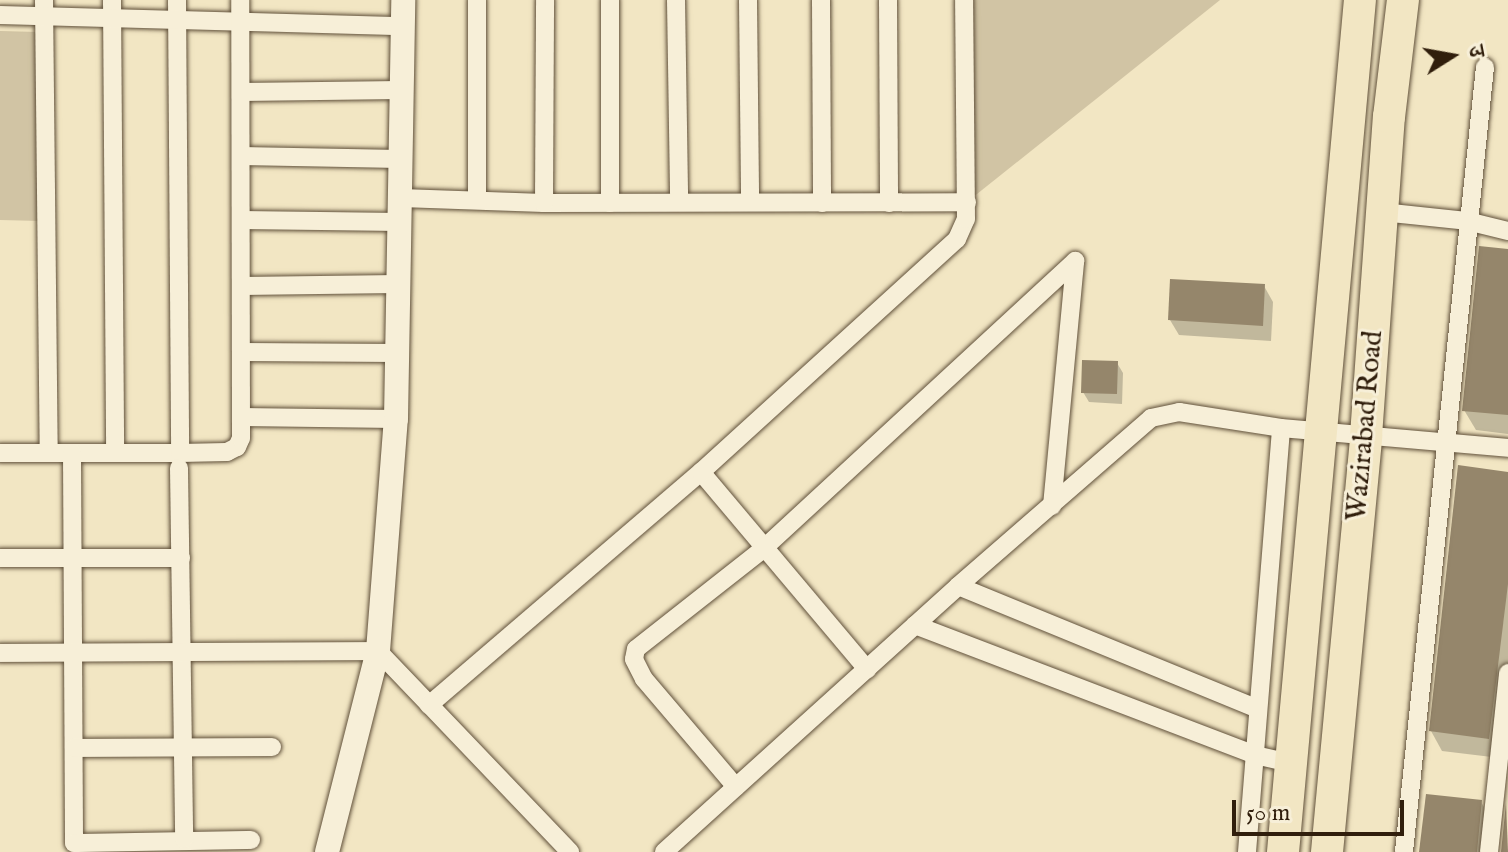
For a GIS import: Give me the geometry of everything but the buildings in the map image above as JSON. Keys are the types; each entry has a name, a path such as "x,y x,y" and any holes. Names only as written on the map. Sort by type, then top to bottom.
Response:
{"highway":[{"name":"Wazirabad Road","path":"1283,852 1360,0"},
{"name":"Wazirabad Road","path":"1327,852 1366,436 1389,117 1403,0"}],"street":[{"path":"177,0 184,839"},
{"path":"0,453 115,453 180,461 227,452 237,447 241,417 240,0"},
{"path":"327,852 378,651 396,419 403,0"},
{"path":"477,0 477,199"},
{"path":"544,203 545,0"},
{"path":"610,0 610,203"},
{"path":"676,0 679,202"},
{"path":"748,0 750,202"},
{"path":"821,0 822,203"},
{"path":"888,0 889,203"},
{"path":"429,705 701,472 942,256 957,239 966,219 967,202 964,0"},
{"path":"0,15 44,8 112,9 177,19 403,26"},
{"path":"44,8 49,453"},
{"path":"112,9 115,453"},
{"path":"1404,852 1444,440 1485,67"},
{"path":"241,92 400,90"},
{"path":"241,156 400,159"},
{"path":"241,220 400,210 477,199 544,203 967,202"},
{"path":"1382,212 1467,221 1508,231"},
{"path":"736,787 644,679 634,659 636,649 763,549 1075,261 1052,506"},
{"path":"241,286 398,284"},
{"path":"241,352 397,353"},
{"path":"664,852 958,586 1151,418 1179,412 1281,428 1508,448"},
{"path":"241,417 396,419"},
{"path":"1247,852 1281,428"},
{"path":"72,453 74,843 251,840"},
{"path":"701,472 867,669"},
{"path":"0,558 181,558"},
{"path":"958,586 1258,709"},
{"path":"915,625 1255,755 1290,763"},
{"path":"0,653 378,651 570,852"},
{"path":"1489,852 1502,772 1508,673"},
{"path":"74,748 272,747"}],"shaded area":[{"path":"971,0 1220,0 967,202"},
{"path":"0,31 39,32 41,221 0,220"}]}
